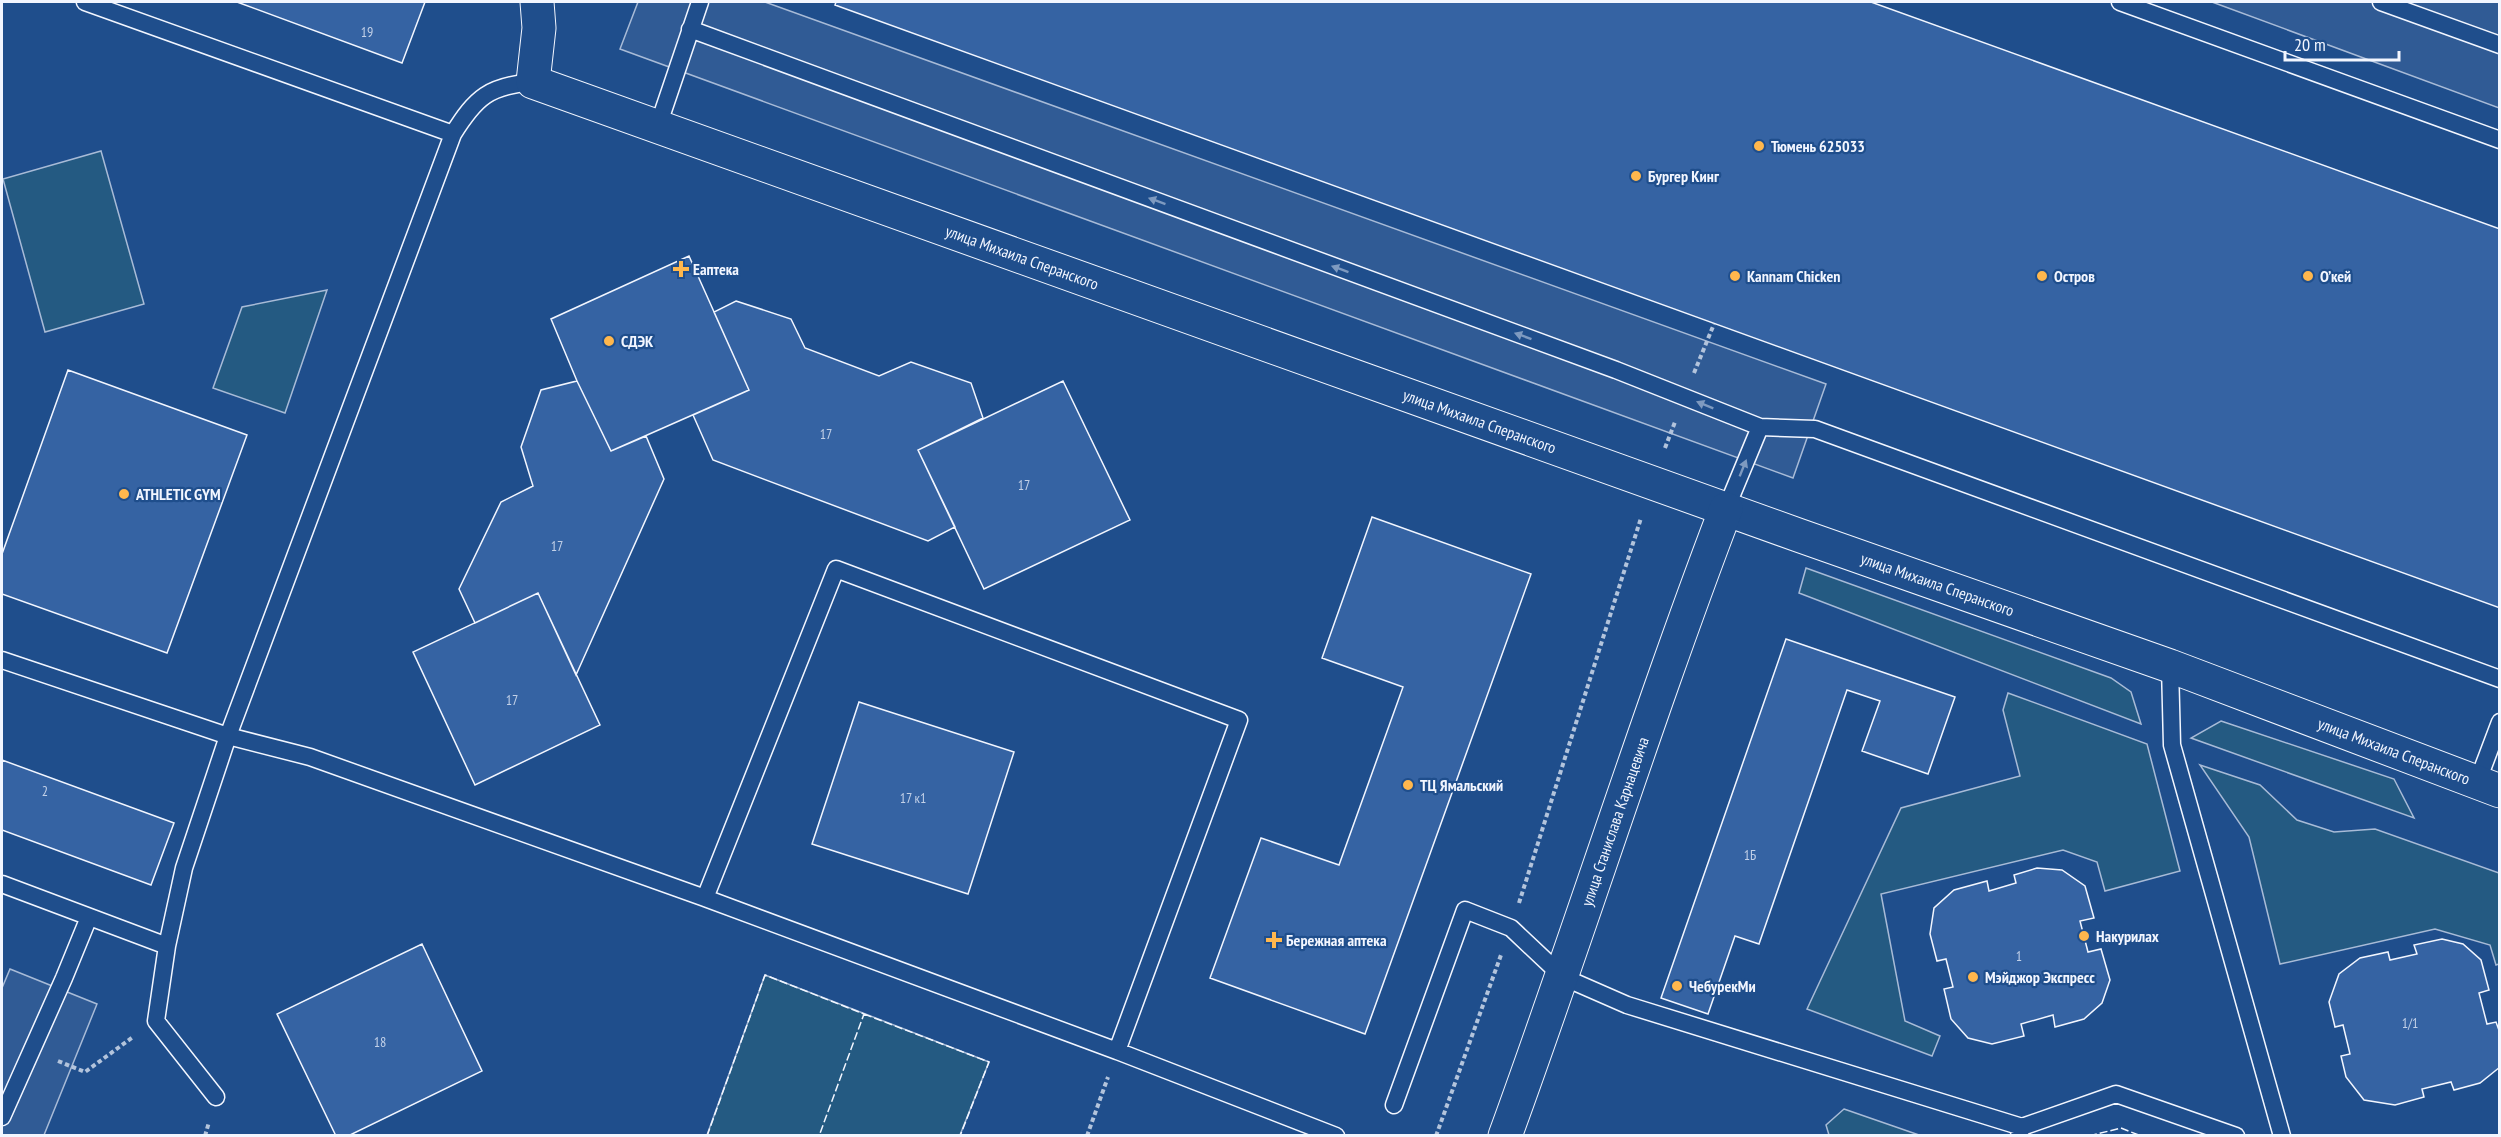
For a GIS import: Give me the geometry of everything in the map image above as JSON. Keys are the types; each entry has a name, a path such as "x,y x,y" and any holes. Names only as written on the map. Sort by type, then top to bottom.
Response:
{"street":[{"path":"533,82 539,28 537,2"},
{"name":"улица Михаила Сперанского","path":"533,82 2170,666 2488,787"},
{"name":"улица Станислава Карнацевича","path":"1505,1136 1563,977 1700,577 1726,509"}],"lane":[{"path":"85,2 453,134"},
{"path":"658,126 700,2"},
{"path":"2120,2 2499,140"},
{"path":"2381,2 2499,45"},
{"path":"690,29 1685,397 1760,427 1815,429 2499,678"},
{"path":"216,1097 156,1021 167,946 184,868 228,736 453,134 469,107 488,94 512,84 533,82"},
{"path":"1726,509 1760,427"},
{"path":"705,898 836,569 1239,720 1117,1051"},
{"path":"2,660 228,736 310,757 705,898 1117,1051 1336,1136"},
{"path":"2170,666 2172,745 2282,1136"},
{"path":"2488,787 2499,722"},
{"path":"2,884 167,946"},
{"path":"1394,1105 1465,910 1511,928 1563,977 1627,1005 2021,1131 2116,1094 2236,1136"},
{"path":"2,1117 89,917"}],"path":[{"path":"1437,1136 1511,928 1652,483 1714,324"},
{"path":"31,1050 85,1072 156,1021"},
{"path":"1087,1136 1117,1051"}],"shaded area":[{"path":"638,2 765,2 1826,384 1793,478 620,49"},
{"path":"2212,2 2499,2 2499,108"},
{"path":"101,151 144,304 45,332 3,179"},
{"path":"327,290 285,413 213,388 242,307"},
{"path":"1806,568 2111,678 2131,692 2141,724 1799,593"},
{"path":"2008,693 2147,744 2180,871 2105,891 2097,862 2063,850 1881,894 1905,1021 1940,1036 1932,1056 1807,1009 1901,808 2020,776 2003,710"},
{"path":"2221,721 2394,779 2414,818 2191,738"},
{"path":"2200,765 2260,785 2297,820 2334,832 2375,829 2499,873 2499,964 2496,965 2490,945 2435,929 2280,964 2249,837"},
{"path":"10,969 97,1004 44,1135 2,1136 2,988"},
{"path":"765,975 989,1062 960,1135 707,1135"},
{"path":"1844,1109 1919,1135 1829,1135 1826,1125"}],"building":[{"path":"237,2 425,2 402,63"},
{"name":"Остров","path":"836,2 1871,2 2500,229 2500,608 835,5"},
{"path":"689,256 749,390 611,451 577,381 551,319"},
{"path":"736,301 791,319 805,348 879,376 911,362 971,383 983,418 918,450 955,527 928,541 713,460 693,415 749,390 714,312"},
{"name":"ATHLETIC GYM","path":"68,370 247,435 167,653 2,594 2,554"},
{"path":"577,381 611,451 646,436 664,479 576,675 538,593 475,623 459,589 501,502 533,486 521,447 541,390"},
{"path":"1063,381 1130,520 984,589 918,450"},
{"path":"1372,517 1531,574 1365,1034 1210,978 1261,838 1339,865 1403,687 1322,658"},
{"path":"538,593 600,725 475,785 413,652"},
{"path":"1786,639 1955,697 1928,774 1862,751 1880,701 1847,690 1759,944 1735,936 1708,1014 1661,998"},
{"path":"859,702 1014,752 968,894 812,844"},
{"path":"2,760 174,823 151,885 2,830"},
{"path":"2037,868 2062,870 2085,886 2094,918 2080,921 2088,952 2101,949 2110,980 2102,1003 2084,1019 2055,1027 2053,1015 2021,1024 2024,1036 1992,1044 1968,1038 1951,1019 1944,989 1953,987 1946,959 1937,961 1930,934 1934,908 1954,890 1987,881 1989,891 2016,883 2014,875"},
{"path":"2442,939 2463,944 2481,960 2489,990 2479,993 2487,1024 2496,1022 2500,1033 2500,1067 2480,1083 2454,1090 2451,1082 2422,1089 2424,1097 2395,1105 2364,1100 2346,1077 2341,1056 2350,1054 2343,1025 2335,1027 2329,1002 2339,974 2360,958 2388,952 2390,960 2417,954 2414,945"},
{"path":"422,944 482,1071 348,1136 336,1136 277,1014"}],"fence":[{"path":"707,1136 765,975 864,1014 819,1136"},
{"path":"864,1014 989,1062 960,1136"},
{"path":"2089,1136 2121,1128 2141,1136"}],"place":[{"name":"Тюмень 625033","path":"1759,146"},
{"name":"Бургер Кинг","path":"1636,176"},
{"name":"Еаптека","path":"681,269"},
{"name":"Kannam Chicken","path":"1735,276"},
{"name":"Остров","path":"2042,276"},
{"name":"О’кей","path":"2308,276"},
{"name":"СДЭК","path":"609,341"},
{"name":"ATHLETIC GYM","path":"124,494"},
{"name":"ТЦ Ямальский","path":"1408,785"},
{"name":"Накурилах","path":"2084,936"},
{"name":"Бережная аптека","path":"1274,940"},
{"name":"Мэйджор Экспресс","path":"1973,977"},
{"name":"ЧебурекМи","path":"1677,986"}]}
